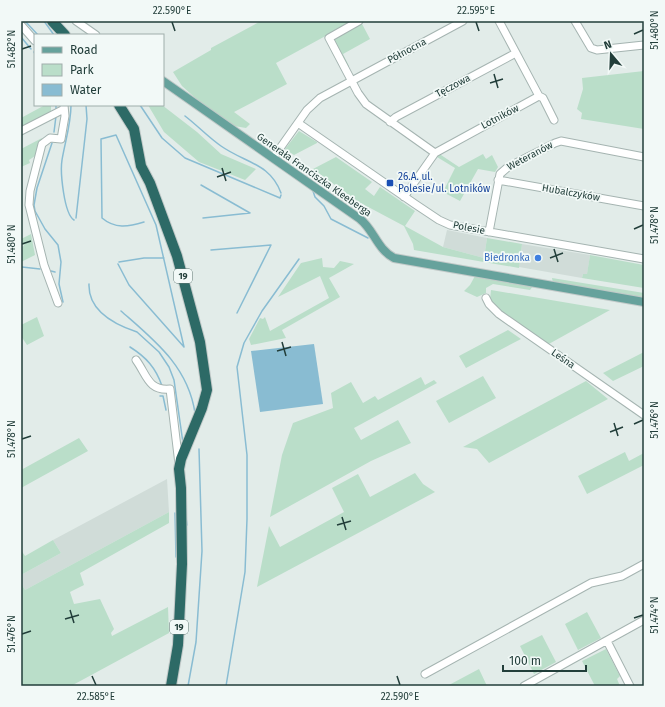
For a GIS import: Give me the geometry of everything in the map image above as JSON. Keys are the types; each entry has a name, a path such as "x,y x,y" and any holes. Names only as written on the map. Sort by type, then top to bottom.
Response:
{"highway":[{"path":"52,21 65,34"},
{"name":"19","path":"119,106 134,129 139,158 170,234 193,312 200,342 207,390 206,398 181,458 179,469 181,488 182,568 178,645 171,686"}],"main road":[{"name":"Generała Franciszka Kleeberga","path":"164,82 366,224 378,245 394,258 644,302"}],"street":[{"path":"76,21 95,34"},
{"path":"359,21 329,38 352,81 366,104 435,153"},
{"name":"Północna","path":"273,158 307,110 320,98 463,21"},
{"path":"499,21 539,96 543,98 554,120"},
{"path":"575,21 587,44 597,50 644,45"},
{"path":"21,25 34,40"},
{"name":"Tęczowa","path":"390,122 396,116 516,53"},
{"name":"Lotników","path":"404,197 435,153 539,96"},
{"path":"21,131 64,107"},
{"path":"58,303 44,265 29,205 30,191 42,144 50,138 61,139 64,107"},
{"name":"Polesie","path":"298,123 404,197 445,223 457,227 644,259"},
{"name":"Weteranów","path":"489,232 498,180 503,170 560,141 644,157"},
{"name":"Hubalczyków","path":"498,180 644,206"},
{"name":"Leśna","path":"486,298 489,304 499,314 644,416"},
{"path":"136,360 154,388 162,390 170,389 179,469"},
{"path":"425,674 591,583 622,576 644,564"},
{"path":"524,686 644,620"},
{"path":"607,641 630,686"}],"shaded area":[{"path":"447,230 487,238 484,258 443,247"},
{"path":"522,244 590,255 587,275 583,274 582,278 519,267"},
{"path":"167,479 169,512 25,590 21,583 21,575 61,553 53,540"}],"green space":[{"path":"261,21 353,21 276,63 287,84 234,112 250,124 246,128 234,126 202,104 182,86 173,72 211,50 211,48"},
{"path":"361,22 370,39 343,54 349,66 345,66 333,39"},
{"path":"644,71 644,129 581,119 582,113 577,109 583,89 582,78"},
{"path":"43,106 51,106 51,113 21,128 21,118"},
{"path":"149,106 163,106 197,132 221,154 256,169 245,180 199,162 164,132"},
{"path":"299,131 317,143 294,155 285,149"},
{"path":"42,138 35,156 29,160 30,163 21,167 21,149"},
{"path":"441,151 441,155 459,167 483,154 486,159 492,155 498,167 495,172 478,169 460,201 443,192 455,168 437,157 436,159 434,157"},
{"path":"336,157 372,182 365,189 374,196 380,187 415,211 405,226 443,247 484,258 487,238 522,244 519,268 414,250 413,244 404,226 357,201 313,169"},
{"path":"31,234 35,255 21,262 21,247 24,246 21,239"},
{"path":"590,255 644,265 644,288 582,278 583,274 587,274"},
{"path":"322,258 323,267 334,268 340,261 354,264 329,278 340,297 282,330 286,338 251,345 249,339 260,318 263,319 265,317 270,331 329,298 320,276 278,297 301,263"},
{"path":"475,276 533,286 530,290 493,284 486,288 486,293 477,297 464,291 470,285"},
{"path":"552,278 644,293 644,298 553,283"},
{"path":"491,290 610,310 547,345 495,307 490,300"},
{"path":"37,317 44,336 27,345 21,336 21,325"},
{"path":"508,330 521,339 466,368 459,356"},
{"path":"644,352 644,366 613,381 603,373"},
{"path":"483,376 496,398 449,423 436,401"},
{"path":"421,377 425,385 434,380 437,383 354,428 361,440 398,420 411,443 371,461 270,517 282,455 293,423 333,408 331,393 351,382 363,403 375,396 378,400"},
{"path":"586,381 608,399 489,463 477,449 463,447"},
{"path":"79,438 88,451 21,488 21,470"},
{"path":"625,452 629,461 644,453 644,465 587,494 578,476"},
{"path":"415,473 423,484 435,492 257,587 269,526 280,547 344,512 332,488 358,474 370,497"},
{"path":"169,512 169,523 80,573 84,585 70,592 74,604 100,599 114,629 111,633 112,636 168,607 169,633 71,686 21,686 21,583 25,590"},
{"path":"53,540 61,553 21,575 21,550 25,556"},
{"path":"587,612 601,638 578,650 565,624"},
{"path":"542,635 556,662 534,674 520,646"},
{"path":"606,649 620,676 617,679 620,686 595,686 582,661"},
{"path":"479,669 487,686 449,685"}],"water":[{"path":"314,344 323,404 260,412 251,351"}],"waterway":[{"path":"25,21 37,34"},
{"path":"44,21 53,34"},
{"path":"21,37 31,49"},
{"path":"71,106 69,126 62,160 62,174 65,202 74,220"},
{"path":"76,218 87,119 86,106"},
{"path":"141,106 162,138 185,158 280,198 281,195"},
{"path":"54,132 56,116"},
{"path":"185,116 221,146 264,169 276,183 281,193"},
{"path":"144,222 122,226 112,224 102,218 101,139 116,135 156,225 184,347"},
{"path":"52,143 37,188 34,205 35,211 45,229 58,245 61,262 59,284 63,302"},
{"path":"201,185 250,213 203,218"},
{"path":"313,191 315,197 324,206 331,219 368,238"},
{"path":"211,250 271,245 237,313"},
{"path":"119,262 144,258 164,258"},
{"path":"226,686 245,572 247,519 247,455 237,367 244,343 262,311 299,259"},
{"path":"118,264 129,285 184,347"},
{"path":"22,267 40,269"},
{"path":"51,271 55,272"},
{"path":"89,284 90,294 98,309 112,321 137,332 159,352 169,367 174,380 183,443"},
{"path":"121,311 168,355 185,381 191,396 195,413"},
{"path":"130,347 150,364 157,374 162,386"},
{"path":"160,396 163,396 166,410"},
{"path":"188,686 196,642 202,551 199,449"},
{"path":"175,513 176,557"},
{"path":"186,517 187,525"}],"place":[{"name":"26.A. ul. Polesie/ul. Lotników","path":"390,183"},
{"name":"Biedronka","path":"538,258"}]}
